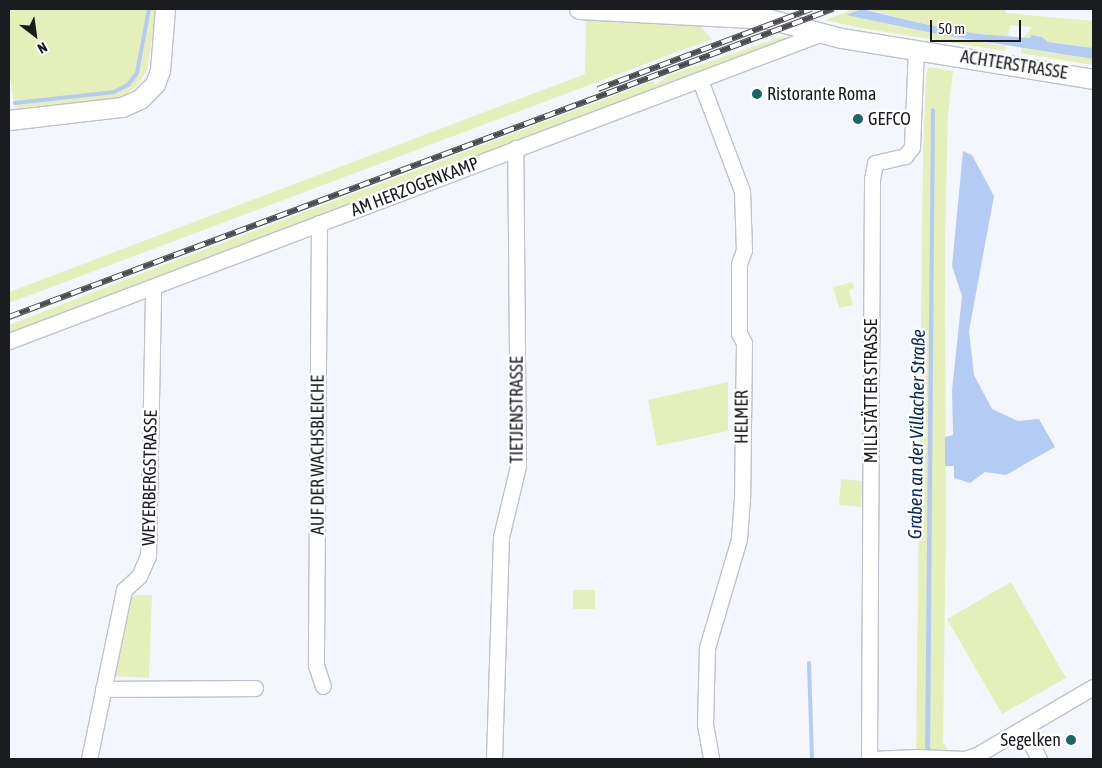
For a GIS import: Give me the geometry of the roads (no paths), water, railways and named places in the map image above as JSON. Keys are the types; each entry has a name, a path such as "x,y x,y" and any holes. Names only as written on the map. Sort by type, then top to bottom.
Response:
{"street":[{"path":"9,120 122,108 140,99 155,84 160,70 165,9"},
{"name":"ACHTERSTRASSE","path":"578,9 769,19 822,33 1093,79"},
{"name":"AM HERZOGENKAMP","path":"9,341 822,33"},
{"name":"MILLSTÄTTER STRASSE","path":"871,759 872,178 875,163 905,156 912,146 916,49"},
{"name":"HELMER","path":"700,80 742,191 744,250 739,264 739,333 744,343 742,498 739,539 732,570 707,648 706,724 711,759"},
{"name":"TIETJENSTRASSE","path":"494,759 500,537 518,466 516,148"},
{"name":"AUF DER WACHSBLEICHE","path":"319,223 316,665 323,686"},
{"name":"WEYERBERGSTRASSE","path":"89,759 124,590 139,576 148,556 153,288"},
{"path":"871,759 965,759 977,755 1093,687"},
{"path":"103,689 255,688"},
{"path":"1026,726 1029,740 1039,759"}],"water":[{"path":"862,9 924,24 978,34 1030,38 1031,35 1042,37 1048,42 1093,48 1093,59 942,35 846,15"},
{"path":"931,108 935,109 930,759 925,759"},
{"path":"963,151 972,155 994,196 969,331 974,375 992,409 1018,421 1039,419 1055,447 1006,475 985,472 970,483 954,478 954,466 945,466 945,437 953,435 952,390 962,296 952,266"}],"waterway":[{"path":"15,103 114,92 128,85 137,73 149,9"},
{"path":"809,663 812,759"}],"railway":[{"path":"598,89 811,9"},
{"path":"9,317 833,9"}],"place":[{"name":"Ristorante Roma","path":"757,94"},
{"name":"GEFCO","path":"858,119"},
{"name":"Segelken","path":"1071,740"}],"water label":[{"name":"Graben an der Villacher Straße","path":"917,434"}]}
